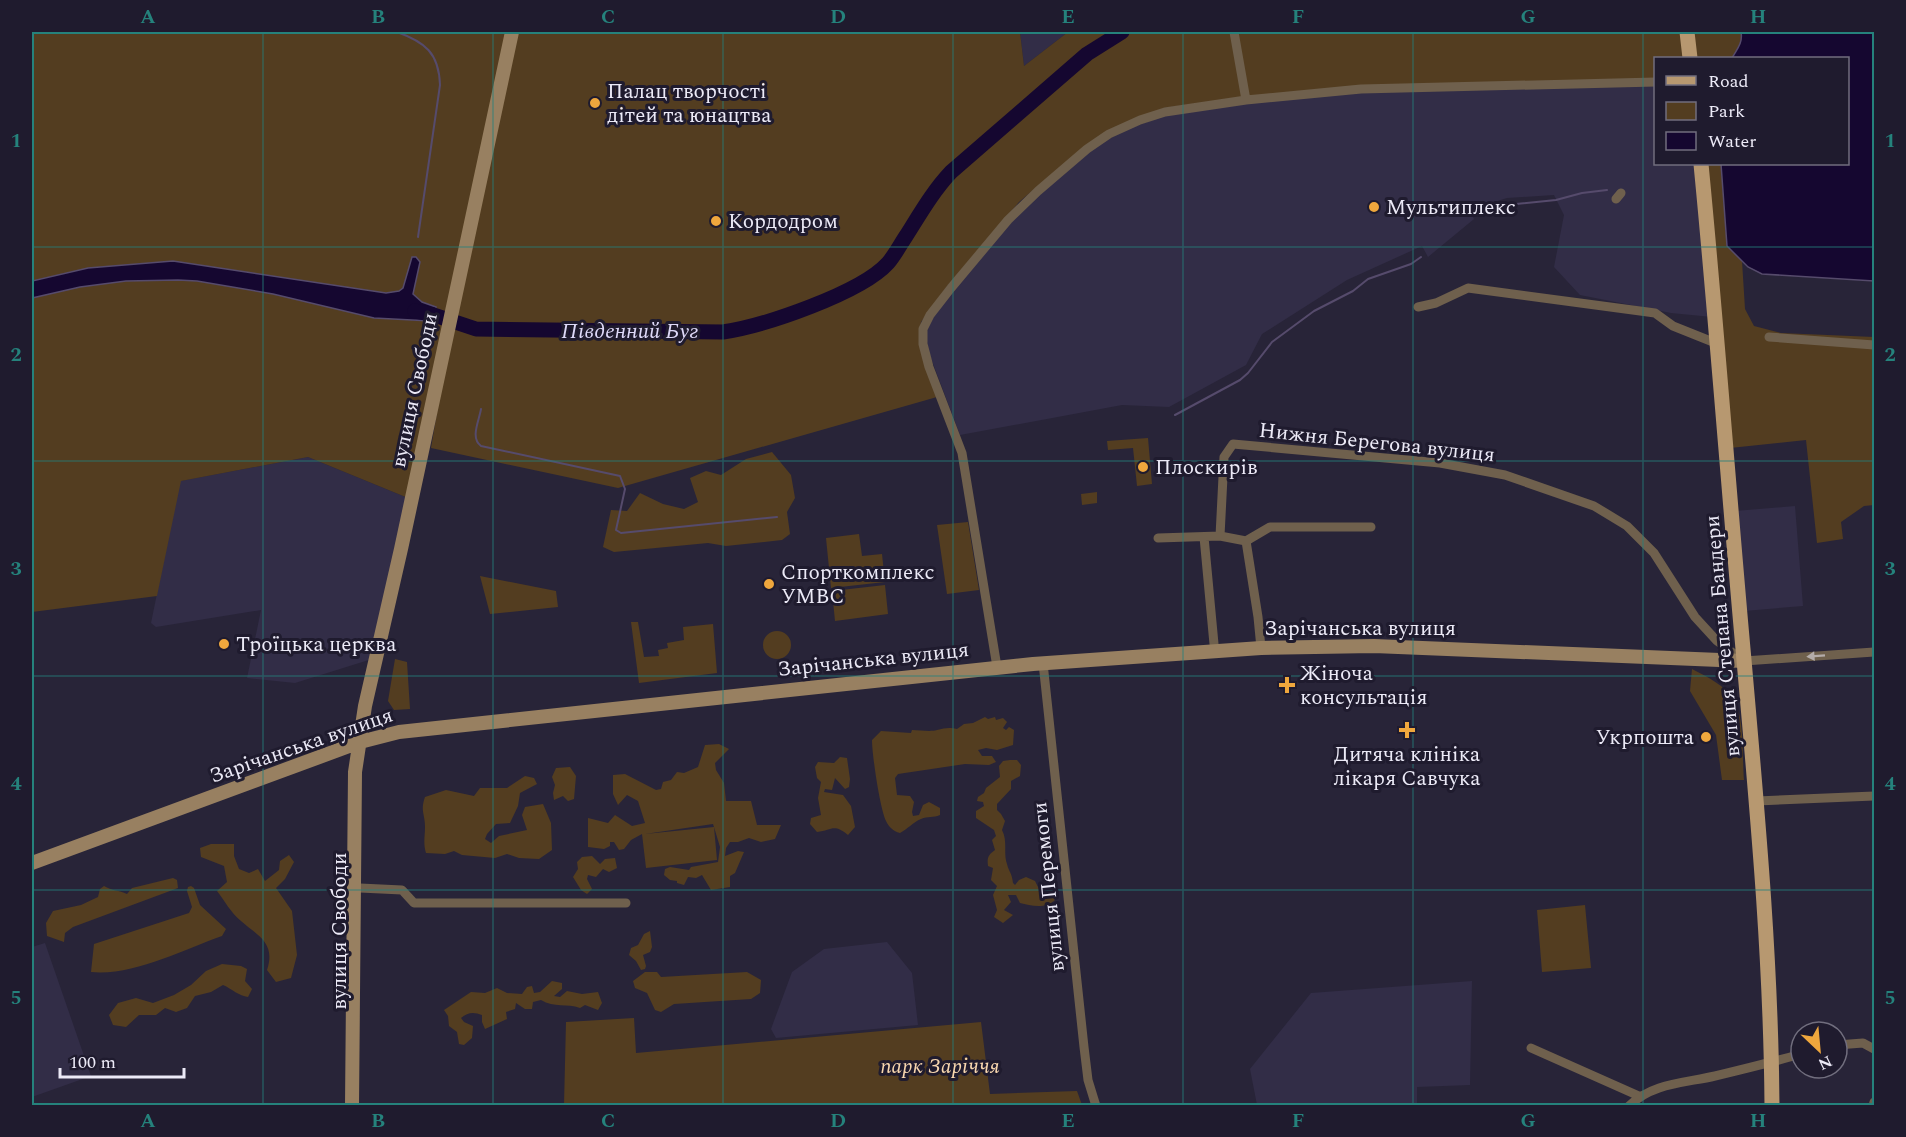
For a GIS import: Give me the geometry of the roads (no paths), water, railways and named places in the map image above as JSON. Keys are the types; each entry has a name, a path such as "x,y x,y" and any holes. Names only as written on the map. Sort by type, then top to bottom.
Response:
{"main road":[{"path":"1688,34 1690,57"},
{"name":"вулиця Степана Бандери","path":"1701,165 1757,801 1767,947 1772,1106"}],"street":[{"name":"вулиця Свободи","path":"352,1106 361,771 357,757 365,706 512,32"},
{"path":"1235,35 1246,100"},
{"path":"997,667 962,453 925,354 924,324 1008,220 1038,191 1087,149 1121,128 1165,112 1246,100 1361,89 1654,82"},
{"path":"1418,307 1436,303 1468,288 1655,313 1673,326 1718,344"},
{"path":"1768,337 1875,345"},
{"name":"Нижня Берегова вулиця","path":"1220,536 1224,457 1233,444 1440,463 1505,475 1594,506 1627,526 1654,553 1695,617 1716,641 1744,661"},
{"path":"1158,538 1220,536 1246,540 1270,527 1371,527"},
{"path":"1204,537 1214,644"},
{"path":"1246,540 1261,648"},
{"name":"Зарічанська вулиця","path":"32,863 360,742 399,732 997,667 1261,648 1374,646 1744,661"},
{"path":"1744,661 1875,652"},
{"name":"вулиця Перемоги","path":"1042,663 1083,1047 1088,1080 1096,1106"},
{"path":"1757,801 1875,796"},
{"path":"358,892 402,890 414,903 626,903"},
{"name":"вулиця Свободи","path":"356,999 358,1106"},
{"path":"1849,1044 1863,1043 1875,1049"},
{"path":"1531,1048 1639,1096"},
{"path":"1629,1106 1639,1096 1660,1087 1789,1058"}],"water":[{"path":"1741,32 1874,32 1874,281 1762,274 1748,267 1727,246 1721,165 1849,165 1849,57 1733,57"},
{"path":"412,257 416,257 420,262 413,294 422,302 436,307 431,321 374,318 273,294 197,281 126,281 80,287 32,298 32,281 88,268 173,261 386,293 403,288"}],"waterway":[{"path":"397,32 415,40 429,50 439,74 440,85 418,237"},
{"name":"Південний Буг","path":"415,311 476,329 723,332 762,323 811,306 857,286 888,263 951,172 1087,54 1122,32"},
{"path":"1475,215 1506,205 1556,200 1582,193 1607,190"},
{"path":"1175,415 1240,380 1272,342 1314,311 1353,291 1368,279 1411,264 1421,257"},
{"path":"481,409 476,434 476,439 481,446 620,476 625,489 616,530 621,533 777,517"}],"place":[{"name":"Палац творчості дітей та юнацтва","path":"595,103"},
{"name":"Мультиплекс","path":"1374,207"},
{"name":"Кордодром","path":"716,221"},
{"name":"Плоскирів","path":"1143,467"},
{"name":"Спорткомплекс УМВС","path":"769,584"},
{"name":"Троїцька церква","path":"224,644"},
{"name":"Жіноча консультація","path":"1287,685"},
{"name":"Дитяча клініка лікаря Савчука","path":"1407,730"},
{"name":"Укрпошта","path":"1706,737"}],"park label":[{"name":"парк Заріччя","path":"940,1066"}]}
